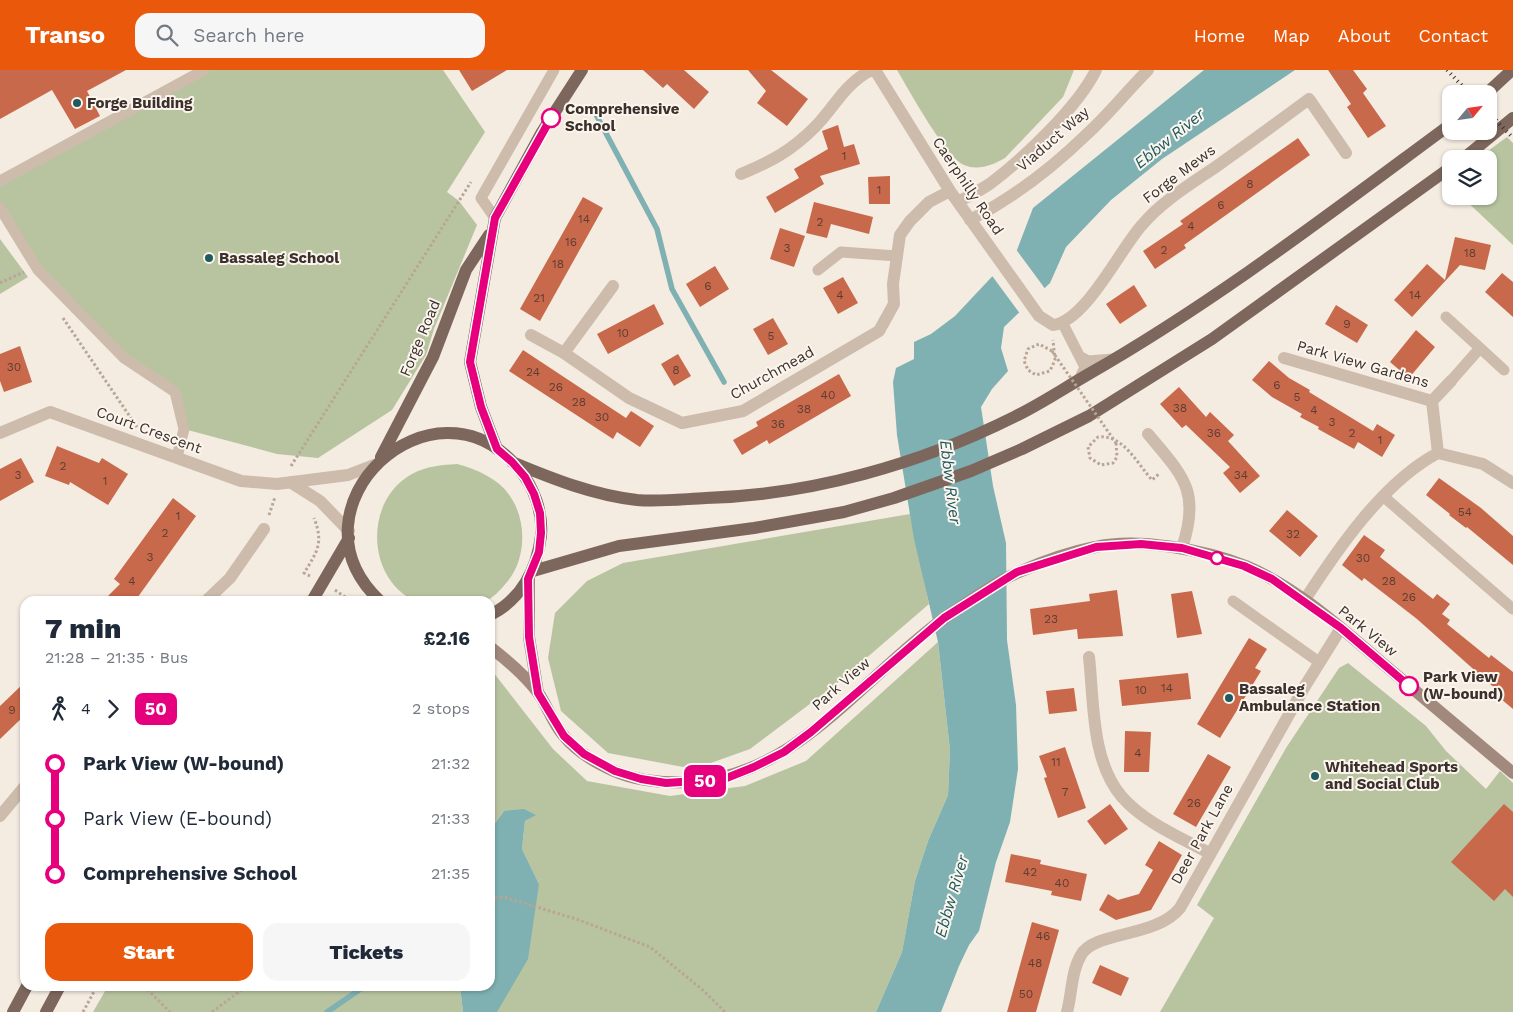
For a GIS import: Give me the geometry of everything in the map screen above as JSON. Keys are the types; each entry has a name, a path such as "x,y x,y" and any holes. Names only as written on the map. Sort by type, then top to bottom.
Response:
{"main road":[{"path":"1496,85 1512,70"},
{"name":"Forge Road","path":"497,449 481,407 470,362 492,231 495,218 577,72"},
{"path":"1474,150 1513,118"},
{"path":"512,462 557,481 592,492 639,500 751,497 838,480 888,466 956,443 1016,417 1118,358 1230,285 1442,131"},
{"path":"531,575 619,546 754,528 844,512 894,498 971,471 1022,449 1088,416 1212,339 1442,173"},
{"name":"Forge Road","path":"377,462 433,357 466,270 492,231"},
{"path":"315,596 349,534 355,496 363,480 377,462 397,447 409,441 436,434 457,435 478,440 497,449 512,462 525,477 534,494 540,513 540,542 531,575 508,604 495,612"},
{"path":"349,534 358,572 375,596"},
{"path":"13,1012 24,991"},
{"path":"46,1012 57,991"}],"street":[{"path":"741,174 779,158 816,126 844,89 871,70"},
{"name":"Caerphilly Road","path":"875,70 950,191 1039,316 1053,325 1062,324"},
{"path":"958,202 991,183 1024,155 1058,120 1091,81 1096,70"},
{"name":"Viaduct Way","path":"970,220 999,205 1054,165 1088,133 1148,70"},
{"name":"Forge Mews","path":"1062,324 1073,316 1098,287 1142,224 1168,200 1309,99 1346,153"},
{"name":"Churchmead","path":"531,335 564,353 629,398 682,423 743,411 879,330 894,304 893,284 900,235 910,221 929,202 950,191"},
{"path":"564,353 614,286"},
{"name":"Park View Gardens","path":"1284,358 1432,401"},
{"name":"Park View Gardens","path":"1432,401 1451,381"},
{"name":"Park View Gardens","path":"1432,401 1438,453"},
{"name":"Court Crescent","path":"0,433 50,412 241,481 276,490 290,482 348,475 377,462"},
{"path":"1148,434 1178,470 1190,497 1188,531 1182,548"},
{"path":"1304,601 1338,549 1384,497 1421,462 1438,453 1483,464 1513,483"},
{"path":"290,482 320,501 349,534"},
{"path":"211,596 230,578 264,529"},
{"name":"Park View","path":"495,651 538,693 564,736 584,754 615,771 641,779 666,783 724,779 784,752 811,732 944,618 1017,572 1096,547 1141,544 1182,548 1244,566 1272,579 1341,628 1513,773"},
{"name":"Park View","path":"531,575 529,637 538,693"},
{"name":"Deer Park Lane","path":"1067,1012 1078,960 1086,948 1097,942 1160,924 1172,918 1180,908 1319,662 1341,628"},
{"path":"1089,657 1102,759 1111,780 1122,797 1152,821 1210,852"},
{"path":"0,816 20,792"}],"lane":[{"path":"0,181 204,70"},
{"path":"495,218 481,198 554,70"},
{"path":"0,208 38,270 124,358 175,392 184,429 177,457"},
{"path":"818,270 841,252 897,256"},
{"path":"1446,317 1504,370"},
{"path":"1062,324 1085,367 1079,380"},
{"path":"1451,381 1480,348"},
{"path":"1081,357 1088,361 1118,358"},
{"path":"1384,497 1513,609"},
{"path":"1233,601 1319,662"}],"path":[{"path":"264,529 276,490 474,177"},
{"path":"0,283 29,270"},
{"path":"58,311 151,448"},
{"path":"1053,342 1055,352 1055,360 1050,371 1036,375 1025,366 1025,354 1033,346 1039,344 1052,351 1057,359 1111,435 1116,443 1118,446 1117,457 1113,463 1100,465 1090,458 1088,447 1098,437 1104,436 1110,438 1117,440 1152,480 1161,472"},
{"path":"276,490 282,498"},
{"path":"308,512 314,517 320,533 316,553 304,573 344,596"},
{"path":"495,898 504,897 650,947 704,991 725,1012"},
{"path":"83,1012 94,991"},
{"path":"149,991 170,1012"},
{"path":"212,1012 239,991"}],"green space":[{"name":"Bassaleg School","path":"204,70 443,70 485,132 447,192 459,201 477,225 434,329 426,355 392,410 318,458 277,454 184,429 175,392 124,358 38,270 0,208 0,181"},
{"path":"897,70 1074,70 1063,97 1005,158 990,165 969,167 956,159 947,149 928,122"},
{"path":"1507,137 1513,143 1513,245 1471,205 1497,205 1497,150 1489,150"},
{"path":"0,239 28,277 0,294"},
{"path":"457,464 488,476 508,493 515,504 520,517 522,531 522,545 519,558 507,582 493,596 408,596 399,590 387,575 380,558 377,539 379,520 385,502 396,486 412,474 440,465"},
{"path":"910,514 929,604 835,685 750,749 694,769 608,753 561,711 548,658 555,613 587,581 623,563"},
{"path":"938,642 950,750 948,795 928,841 915,881 902,952 876,1012 495,1012 539,884 522,849 525,821 535,815 504,811 495,823 495,674 553,749 587,781 670,796 745,786 806,761"},
{"path":"1348,663 1426,726 1446,751 1486,789 1500,771 1513,783 1513,1012 1160,1012 1214,918 1197,905 1286,748 1339,668"},
{"path":"105,991 461,991 463,1012 93,1012"}],"water":[{"name":"Ebbw River","path":"1204,70 1295,70 1162,159 1111,200 1066,247 1050,283 1004,327 1001,348 1008,371 992,389 981,407 993,486 1006,543 1007,640 1016,705 1018,769 1010,822 996,862 979,931 969,945 959,966 941,1012 876,1012 902,952 915,881 928,841 948,795 950,750 938,642 914,539 897,435 893,382 896,368 914,359 914,342 931,334 955,316 1017,250 1033,208"},
{"path":"524,809 536,815 525,821 522,849 539,884 528,959 497,1012 463,1012 461,991 495,991 495,823 504,811"}],"pier":[{"path":"1015,248 1046,290 1021,315 990,273"}],"building":[{"name":"Forge Building","path":"0,70 126,70 87,91 100,116 75,129 52,90 0,119"},
{"path":"459,70 507,70 472,91"},
{"path":"643,70 684,70 709,92 694,109 667,84 663,88"},
{"path":"748,70 771,70 808,99 787,126 757,103 766,91"},
{"path":"1328,70 1353,70 1367,89 1363,93 1386,126 1368,138 1347,107 1351,104"},
{"path":"838,125 844,147 854,144 860,164 820,176 824,184 775,213 766,197 799,178 794,169 828,149 822,131"},
{"path":"1298,138 1310,155 1184,245 1186,248 1155,269 1143,251 1183,224 1180,221"},
{"path":"890,176 890,204 869,204 868,177"},
{"path":"583,197 603,208 540,321 520,309"},
{"path":"814,202 873,217 869,234 831,224 827,238 806,233"},
{"path":"780,228 805,236 794,267 770,259"},
{"path":"1455,237 1491,245 1485,270 1460,265 1412,317 1394,300 1427,264 1445,280"},
{"path":"715,266 729,289 700,307 686,284"},
{"path":"1502,273 1513,282 1513,317 1485,292"},
{"path":"843,277 858,303 838,314 823,288"},
{"path":"1134,285 1147,306 1120,324 1106,304"},
{"path":"654,304 664,324 608,354 597,334"},
{"path":"1336,305 1368,325 1357,343 1325,324"},
{"path":"773,318 788,344 768,355 753,329"},
{"path":"1416,330 1435,347 1409,378 1390,362"},
{"path":"20,346 32,382 4,392 0,381 0,354"},
{"path":"523,350 626,418 631,411 654,426 640,447 617,432 613,439 509,371"},
{"path":"678,354 691,376 674,386 661,364"},
{"path":"1269,361 1289,378 1310,390 1309,392 1373,431 1377,424 1395,435 1382,457 1358,442 1354,449 1318,429 1319,427 1300,417 1302,414 1272,397 1252,380"},
{"path":"839,374 851,396 769,444 767,440 742,455 733,440 758,426 756,422"},
{"path":"1179,387 1206,417 1210,412 1234,435 1228,441 1260,476 1240,493 1223,473 1230,467 1186,425 1182,428 1160,404"},
{"path":"57,446 99,463 102,458 128,474 108,505 70,482 69,485 45,476"},
{"path":"21,458 34,482 0,501 0,469"},
{"path":"1439,478 1481,508 1513,536 1513,565 1426,495"},
{"path":"173,498 196,516 139,596 108,596 120,584 114,579"},
{"path":"1287,510 1318,536 1300,557 1269,531"},
{"path":"1364,535 1385,550 1380,557 1433,599 1437,594 1450,604 1442,614 1450,620 1447,624 1489,658 1491,655 1513,672 1513,709 1495,694 1498,691 1417,619 1364,578 1362,581 1342,565"},
{"path":"1117,590 1123,636 1078,639 1077,629 1033,635 1030,609 1090,601 1089,594"},
{"path":"1192,591 1202,634 1177,638 1171,594"},
{"name":"Bassaleg Ambulance Station","path":"1249,638 1267,649 1255,668 1261,671 1220,738 1197,724"},
{"path":"1188,673 1191,699 1122,706 1119,680"},
{"path":"20,687 20,720 0,739 0,706"},
{"path":"1074,688 1077,711 1049,714 1046,691"},
{"path":"1125,731 1151,732 1149,772 1124,772"},
{"path":"1065,747 1086,808 1058,818 1044,778 1047,777 1039,756"},
{"path":"1208,754 1231,767 1196,827 1173,814"},
{"path":"1110,804 1128,829 1105,845 1087,821"},
{"path":"1504,804 1513,812 1513,897 1505,889 1494,901 1451,862"},
{"path":"1159,841 1182,855 1151,910 1116,920 1099,910 1108,894 1118,900 1139,894 1153,870 1145,865"},
{"path":"1011,854 1041,860 1040,864 1087,874 1081,901 1051,895 1052,891 1005,882"},
{"path":"1032,922 1059,930 1036,1012 1007,1012"},
{"path":"1100,965 1129,978 1121,996 1092,983"}],"waterway":[{"path":"592,107 657,229 672,289 724,382"},
{"path":"327,1012 358,991"}],"railway":[{"path":"1447,70 1461,85"},
{"path":"1498,122 1513,138"}],"bus line":[{"name":"50","path":"551,118 495,218 470,362 481,407 497,449 525,477 534,494 540,513 541,533 539,552 533,571 528,579 529,637 538,693 564,736 584,754 615,771 641,779 666,783 724,779 754,767 784,752 811,732 944,618 1017,572 1096,547 1141,544 1182,548 1244,566 1272,579 1341,628 1409,686"}],"place":[{"name":"Forge Building","path":"77,103"},
{"name":"Comprehensive School","path":"551,118"},
{"name":"Bassaleg School","path":"209,258"},
{"name":"Park View (W-bound)","path":"1409,686"},
{"name":"Bassaleg Ambulance Station","path":"1229,698"},
{"name":"Whitehead Sports and Social Club","path":"1315,776"}]}
